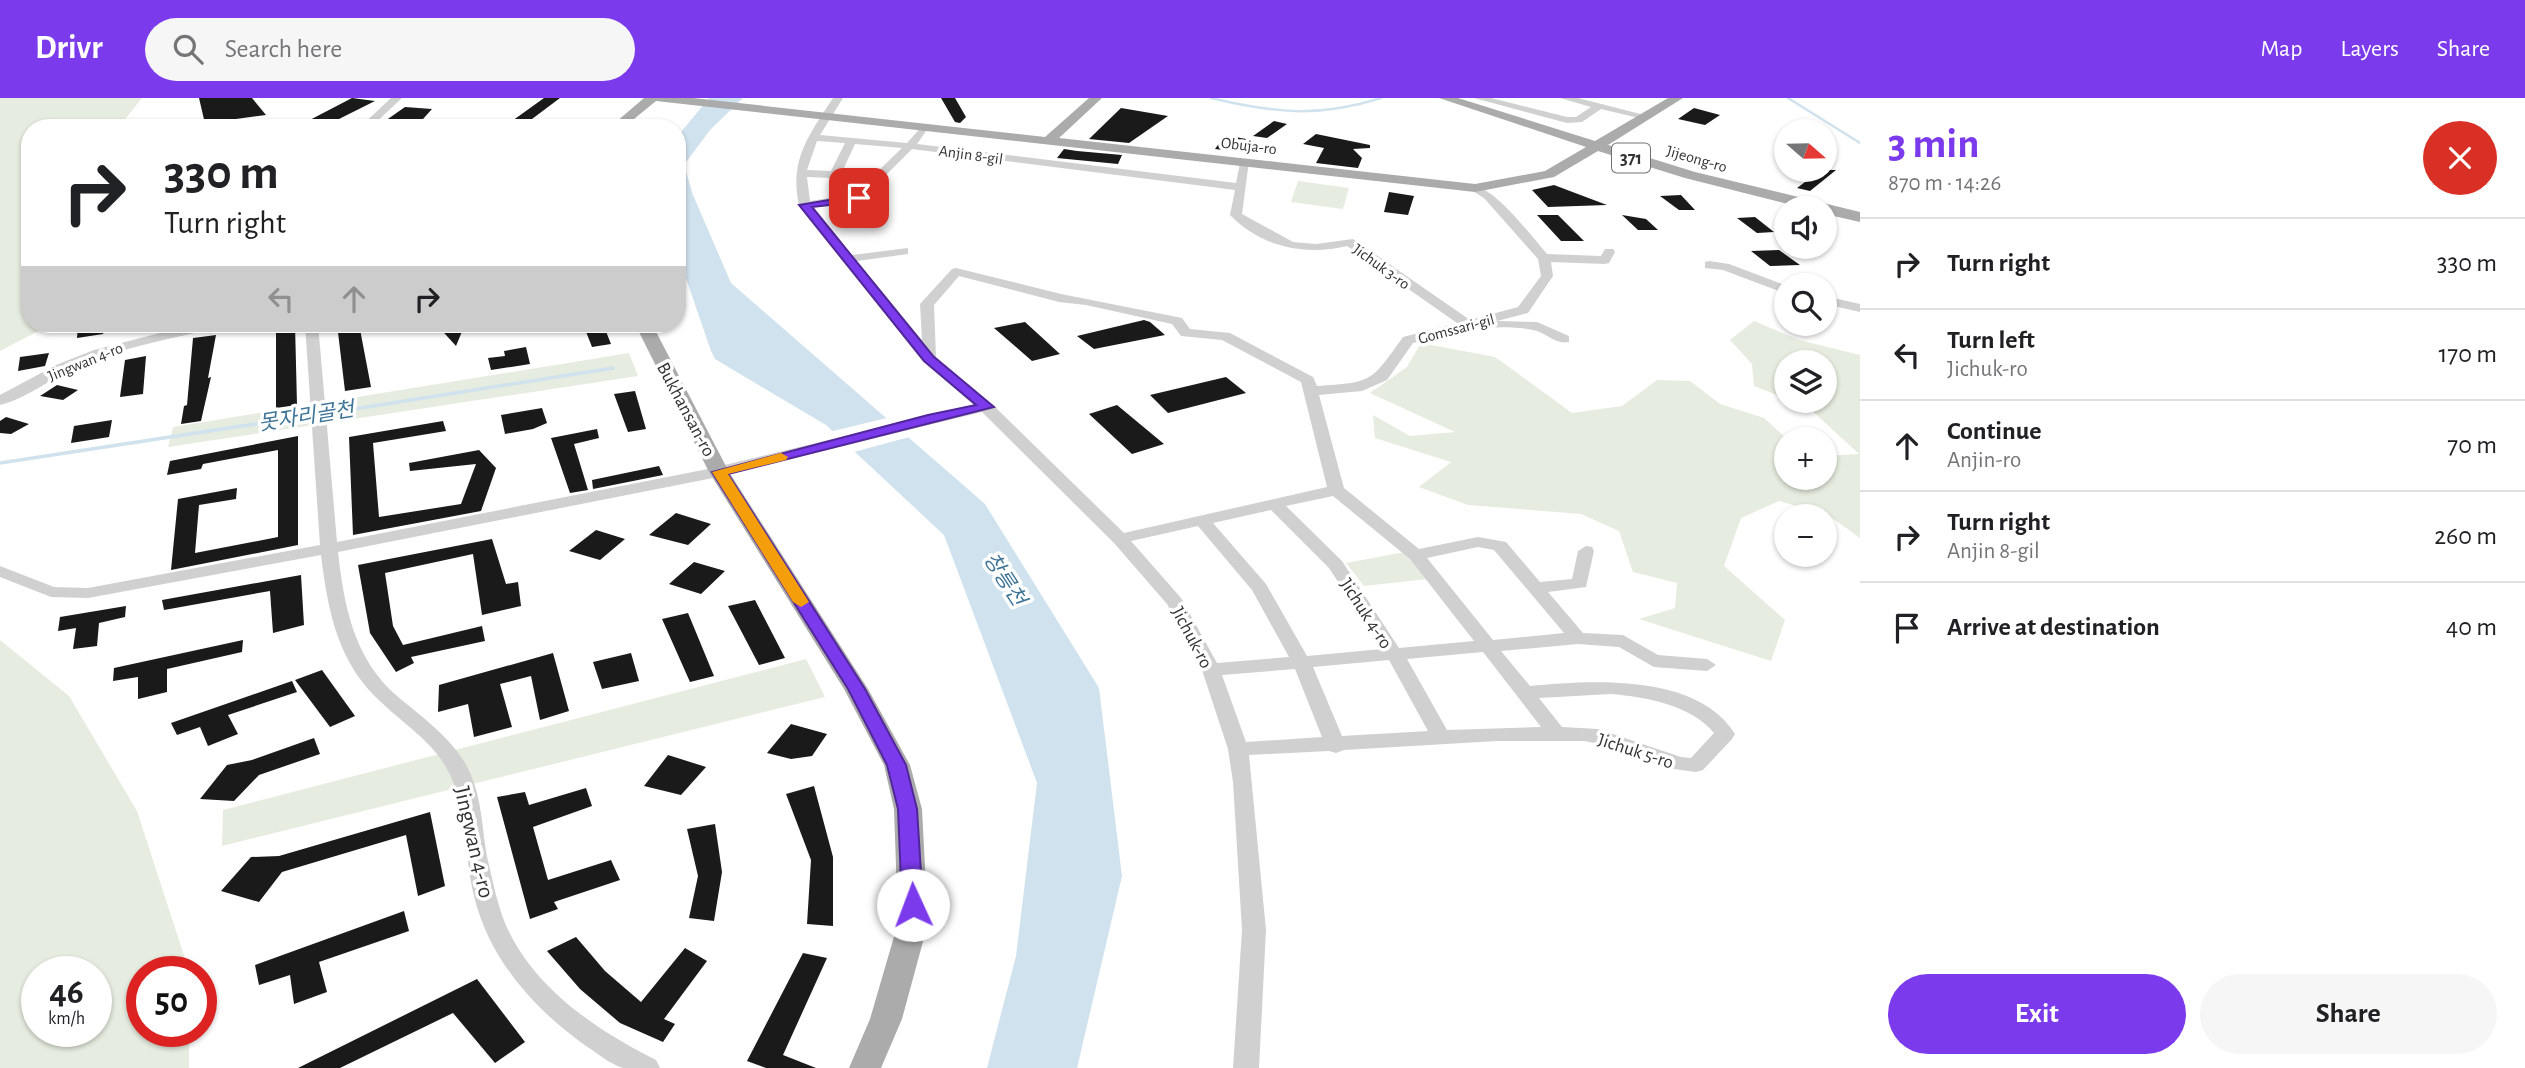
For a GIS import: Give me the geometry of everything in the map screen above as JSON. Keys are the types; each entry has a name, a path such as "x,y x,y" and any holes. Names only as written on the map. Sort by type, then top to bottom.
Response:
{"main road":[{"path":"626,119 652,98"},
{"name":"Obuja-ro","path":"660,98 1475,188 1544,176 1677,98"},
{"path":"1050,139 1096,98"},
{"name":"Jijeong-ro","path":"1445,98 1593,147 1775,196"},
{"name":"Jijeong-ro","path":"1837,212 1860,217"},
{"name":"Bukhansan-ro","path":"648,333 719,472 856,689 897,765 908,809 913,923 886,1019 865,1068"}],"street":[{"path":"374,119 397,98"},
{"path":"805,205 800,191 800,173 812,137 838,98"},
{"path":"1462,105 1478,98 1567,120 1578,120 1599,106"},
{"path":"1565,98 1647,117"},
{"name":"Anjin 8-gil","path":"805,205 876,195 878,177 910,146 923,127"},
{"name":"Anjin 8-gil","path":"812,137 910,146 1032,163"},
{"path":"1032,163 1050,139"},
{"path":"842,201 836,173 852,140"},
{"path":"1032,163 1239,187"},
{"name":"Jichuk 3-ro","path":"1245,163 1239,187 1237,215 1276,241 1320,251 1349,242 1467,324"},
{"path":"800,173 878,177"},
{"path":"1475,188 1488,196 1544,258 1605,260 1608,259 1609,252"},
{"name":"Jichuk-ro","path":"805,205 929,359 987,407 1120,539 1175,602 1211,670 1238,749 1254,930 1246,1068"},
{"path":"847,259 904,251"},
{"name":"Gomssari-gil","path":"1311,391 1362,387 1382,377 1409,340 1523,310 1547,276 1544,258"},
{"path":"1709,265 1725,267 1774,285"},
{"path":"889,309 902,312 927,304 956,272 1028,288 1059,298 1086,301 1177,321 1186,333 1225,336 1308,380 1336,490 1416,555 1527,692 1558,735"},
{"path":"1837,303 1860,308"},
{"path":"927,304 929,359"},
{"path":"1467,324 1537,326 1563,339"},
{"name":"Jingwan 4-ro","path":"0,401 58,369 103,351 164,333"},
{"name":"Jingwan 4-ro","path":"312,333 316,397 322,433 328,549 347,642 360,668 380,692 442,743 465,786 477,858 496,929 530,981 561,1014 612,1051 647,1068"},
{"path":"0,571 51,592 74,594 500,518 719,472 987,407"},
{"path":"1120,539 1336,490"},
{"name":"Jichuk 4-ro","path":"1275,504 1336,565 1395,655 1441,736"},
{"path":"1202,520 1260,587 1303,665 1336,746"},
{"path":"1416,555 1478,542 1500,546 1578,638"},
{"path":"1535,588 1580,583 1586,551"},
{"path":"1211,670 1303,665 1578,638 1623,641 1654,661 1707,666"},
{"name":"Jichuk 5-ro","path":"1238,749 1336,746 1441,736 1558,735 1602,737 1677,766 1696,765 1725,734 1718,722 1666,695 1588,686 1527,692"}],"shaded area":[{"path":"0,98 142,98 125,119 21,119 21,333 35,333 0,351"},
{"path":"1298,181 1349,188 1343,209 1291,202"},
{"path":"1754,321 1774,329 1774,336 1790,336 1860,355 1860,538 1837,521 1837,504 1790,504 1779,501 1741,518 1724,566 1785,620 1771,661 1639,619 1675,608 1677,583 1633,572 1619,531 1581,514 1468,505 1419,487 1451,462 1375,438 1373,415 1410,436 1455,432 1370,393 1407,367 1421,343 1495,357 1572,413 1622,406 1657,380 1690,381 1720,404 1764,418 1774,427 1774,490 1837,490 1837,455 1859,454 1837,434 1837,427 1830,427 1815,413 1837,413 1837,350 1774,350 1774,394 1754,386 1752,364 1730,340"},
{"path":"629,353 638,376 168,447 173,427"},
{"path":"1405,552 1427,579 1364,586 1346,563"},
{"path":"0,640 69,696 137,811 184,956 126,956 126,1047 189,1047 189,1068 0,1068"},
{"path":"806,659 825,697 222,846 223,810"}],"water":[{"path":"709,98 743,98 710,130 686,162 686,126"},
{"name":"창릉천","path":"686,172 693,195 731,283 985,504 1099,688 1122,876 1077,1068 987,1068 1016,956 1037,783 944,535 826,425 715,359 686,278"}],"pier":[{"path":"891,417 913,436 850,453 829,432"}],"building":[{"path":"199,98 252,98 266,115 236,119 204,119"},
{"path":"352,98 375,101 339,119 312,119"},
{"path":"544,98 560,98 532,119 515,119"},
{"path":"941,98 955,98 966,117 960,123 955,122"},
{"path":"405,107 432,109 423,119 388,119"},
{"path":"1121,108 1168,116 1129,143 1089,139"},
{"path":"1694,108 1720,115 1705,125 1678,119"},
{"path":"1274,121 1287,124 1267,138 1253,136"},
{"path":"1316,134 1370,145 1370,148 1353,149 1362,158 1358,168 1316,163 1324,148 1303,144"},
{"path":"1225,135 1246,139 1240,152 1215,149"},
{"path":"1064,149 1122,155 1118,164 1057,158"},
{"path":"1805,182 1821,182 1810,191 1797,188"},
{"path":"1554,185 1607,205 1548,207 1532,190"},
{"path":"1389,192 1414,196 1408,215 1384,212"},
{"path":"1681,195 1695,210 1679,210 1660,196"},
{"path":"1537,215 1558,215 1584,241 1561,241"},
{"path":"1622,215 1646,219 1658,230 1638,230"},
{"path":"1755,217 1774,232 1757,233 1737,218"},
{"path":"1774,250 1774,259 1792,259 1800,265 1770,266 1751,251"},
{"path":"1144,320 1165,335 1094,349 1077,336"},
{"path":"1025,322 1060,354 1032,361 994,328"},
{"path":"77,333 103,333 103,334 77,338"},
{"path":"276,333 295,333 297,405 276,408"},
{"path":"338,333 361,333 371,387 345,391"},
{"path":"444,333 461,333 456,346"},
{"path":"587,333 607,333 611,344 592,347"},
{"path":"216,335 208,378 211,377 201,421 181,424 184,406 187,405 193,338"},
{"path":"526,347 530,364 491,370 488,358 505,356 504,351"},
{"path":"49,353 45,366 18,371 20,357"},
{"path":"146,356 143,394 120,397 125,360"},
{"path":"1226,377 1246,393 1168,413 1150,395"},
{"path":"57,385 78,390 63,400 40,396"},
{"path":"635,391 646,429 628,432 614,394"},
{"path":"1117,405 1164,444 1132,454 1089,414"},
{"path":"542,408 547,423 533,429 505,434 501,415"},
{"path":"6,417 29,424 11,434 0,433 0,421"},
{"path":"112,420 109,437 71,443 74,426"},
{"path":"443,421 446,431 373,443 379,517 461,504 476,464 410,471 409,463 479,450 496,468 481,511 353,535 349,437"},
{"path":"597,429 599,438 574,444 588,490 570,493 551,438"},
{"path":"298,436 298,545 171,570 178,499 237,488 236,499 199,505 195,553 278,537 278,450 203,464 201,469 167,475 170,461"},
{"path":"659,466 663,475 593,489 592,480"},
{"path":"676,513 711,524 688,545 649,535"},
{"path":"596,530 625,539 600,560 569,551"},
{"path":"492,539 506,584 518,582 521,606 482,615 473,554 385,573 393,626 403,645 482,626 485,641 411,657 414,663 396,672 370,633 358,565"},
{"path":"694,562 725,571 701,594 669,584"},
{"path":"301,575 304,625 273,633 270,591 164,610 162,600"},
{"path":"755,600 785,658 759,665 728,606"},
{"path":"126,606 125,617 99,623 97,646 73,649 76,628 58,631 60,617"},
{"path":"688,613 714,676 690,682 662,619"},
{"path":"243,640 242,652 167,669 167,692 138,699 138,677 113,681 114,668"},
{"path":"553,653 569,711 540,720 531,676 500,684 512,727 474,737 468,704 438,712 439,685"},
{"path":"631,653 639,681 602,689 593,662"},
{"path":"322,670 355,716 330,727 295,680"},
{"path":"292,681 297,692 228,715 238,734 208,746 200,727 177,735 171,723"},
{"path":"791,724 827,734 812,756 791,759 767,753"},
{"path":"314,738 320,754 259,775 234,801 200,799 227,765 252,760"},
{"path":"668,755 706,767 681,795 644,786"},
{"path":"814,786 833,857 833,926 807,924 811,860 786,794"},
{"path":"586,788 592,806 533,827 548,880 611,860 620,880 554,902 558,909 530,919 497,797 525,792 529,805"},
{"path":"430,812 445,886 418,896 406,835 282,872 259,902 221,891 251,857 279,856"},
{"path":"715,824 722,872 714,921 689,918 698,876 687,829"},
{"path":"404,911 409,931 319,962 327,992 294,1004 290,975 259,985 255,965"},
{"path":"576,937 605,971 641,1002 685,948 707,961 664,1019 675,1024 663,1042 620,1023 580,989 547,951"},
{"path":"803,953 827,958 783,1055 816,1068 766,1068 747,1061"},
{"path":"477,979 525,1042 495,1063 453,1013 340,1068 298,1068"}],"waterway":[{"path":"1211,98 1255,107 1296,111 1337,109 1381,98"},
{"path":"1788,98 1860,143"},
{"name":"못자리골천","path":"323,414 613,368"},
{"name":"못자리골천","path":"0,463 314,415"}],"slow traffic":[{"path":"781,457 719,472 801,602"}],"route":[{"path":"859,198 805,205 929,359 987,407 719,472 856,689 897,765 908,809 913,905"}]}
